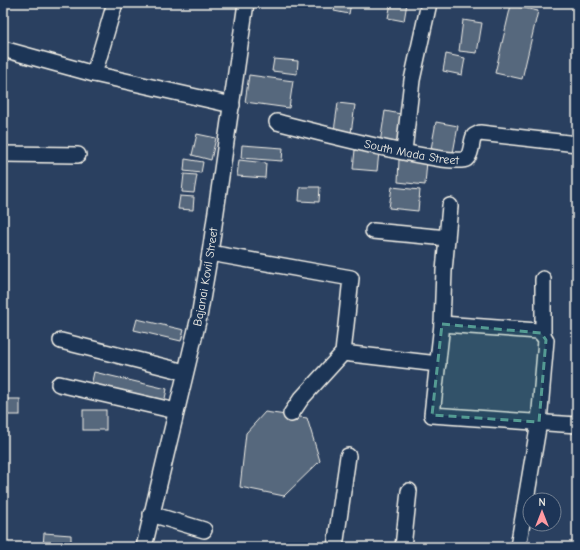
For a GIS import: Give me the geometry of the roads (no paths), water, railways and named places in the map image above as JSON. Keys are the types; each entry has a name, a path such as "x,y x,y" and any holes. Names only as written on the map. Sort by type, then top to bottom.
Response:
{"street":[{"path":"94,74 115,3"},
{"name":"Bajanai Kovil Street","path":"144,547 199,316 210,253 246,3"},
{"path":"404,151 412,80 429,3"},
{"path":"3,49 94,74 232,105"},
{"name":"South Mada Street","path":"277,122 429,157 460,160 466,159 469,155 474,136 480,132 577,144"},
{"path":"3,154 78,154"},
{"path":"450,206 444,271 442,324 432,414 577,425"},
{"path":"373,231 447,238"},
{"path":"210,253 351,278 343,353 300,399 291,414"},
{"path":"543,279 543,335"},
{"path":"442,324 538,331 546,340 539,422 518,547"},
{"path":"61,341 185,372"},
{"path":"343,353 438,364"},
{"path":"59,384 176,411"},
{"path":"335,547 348,456"},
{"path":"403,547 409,491"},
{"path":"151,514 204,530"}]}
